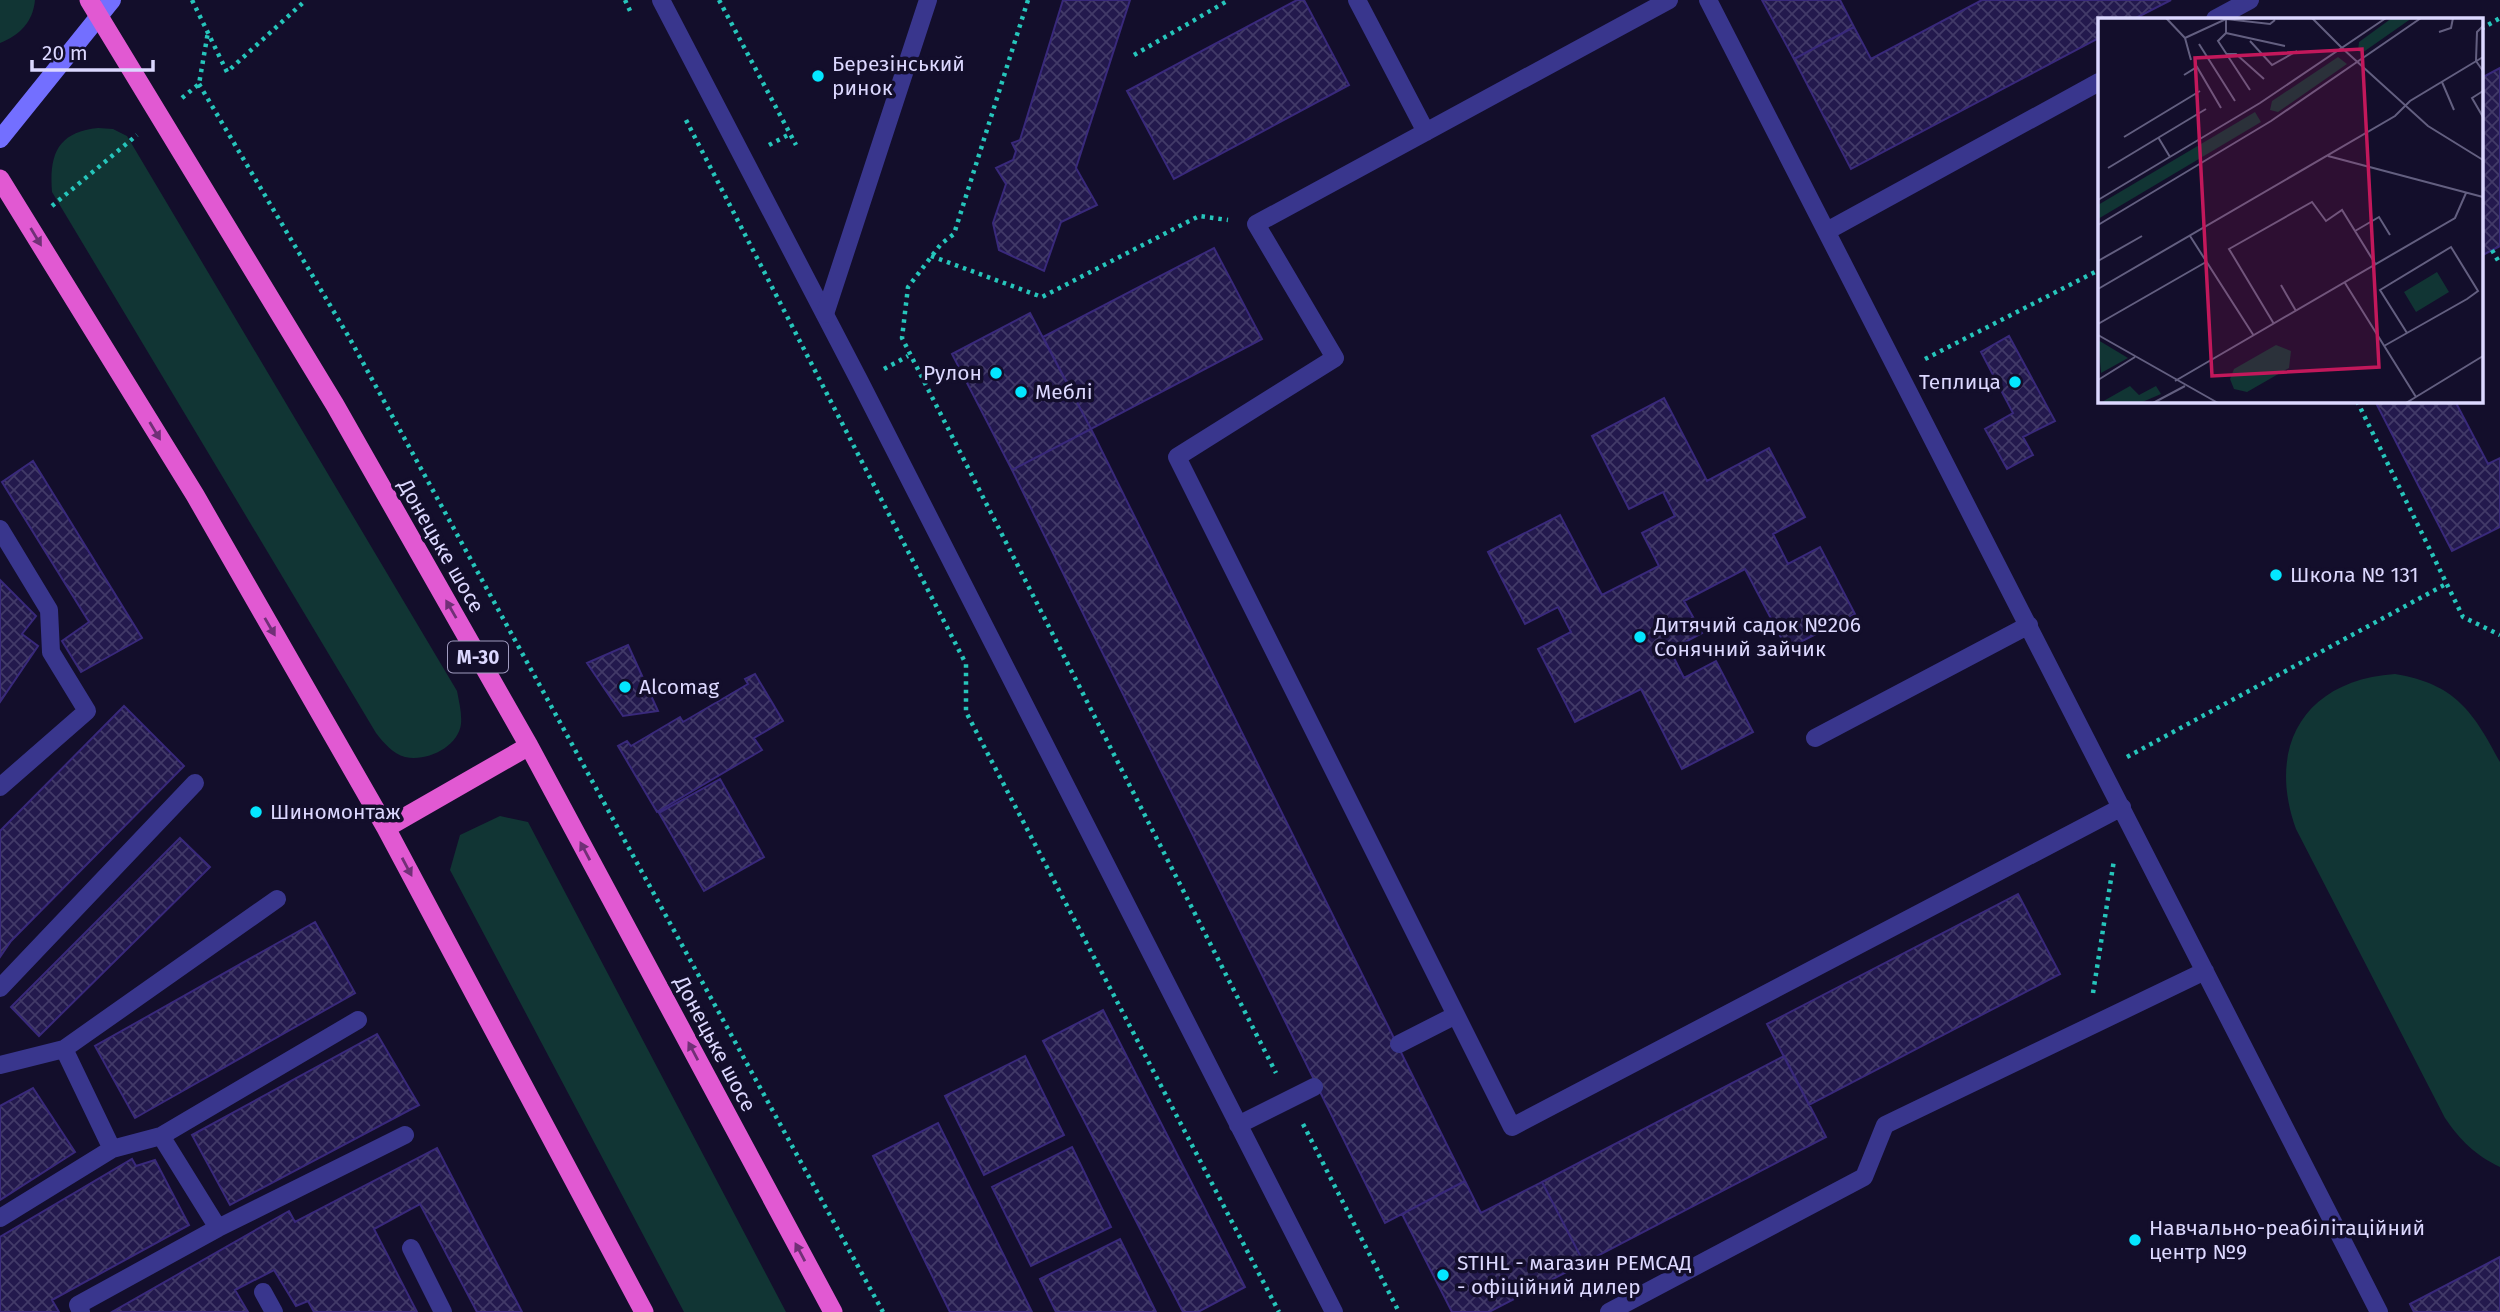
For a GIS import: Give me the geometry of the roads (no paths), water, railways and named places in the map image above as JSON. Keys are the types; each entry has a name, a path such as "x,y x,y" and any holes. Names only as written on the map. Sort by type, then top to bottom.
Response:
{"highway":[{"name":"Донецьке шосе","path":"100,5 158,118 335,405 529,746 833,1312"},
{"path":"0,179 195,495 386,828 644,1312"},
{"path":"386,828 529,746"}],"main road":[{"path":"0,139 100,5"}],"street":[{"path":"661,0 825,314 1334,1312"},
{"path":"825,314 928,0"},
{"path":"1357,0 1426,132"},
{"path":"1669,0 1256,224 1335,358 1177,457 1512,1127 2122,807"},
{"path":"1708,0 2379,1312"},
{"path":"2217,18 2250,0"},
{"path":"1827,231 2098,83"},
{"path":"0,529 49,610 51,652 87,711 0,787"},
{"path":"1815,737 2029,625"},
{"path":"0,988 195,783"},
{"path":"0,1065 64,1049 277,899"},
{"path":"1609,1312 1864,1177 1885,1125 2205,971"},
{"path":"1399,1044 1456,1015"},
{"path":"0,1218 112,1149 161,1136 358,1020"},
{"path":"64,1049 112,1149"},
{"path":"1238,1125 1314,1087"},
{"path":"81,1312 78,1305 218,1228 405,1135"},
{"path":"161,1136 218,1228"},
{"path":"411,1248 443,1312"},
{"path":"263,1292 274,1312"}],"place":[{"name":"Березінський ринок","path":"818,76"},
{"name":"Рулон","path":"996,373"},
{"name":"Теплица","path":"2015,382"},
{"name":"Меблі","path":"1021,392"},
{"name":"Школа № 131","path":"2276,575"},
{"name":"Дитячий садок №206 Сонячний зайчик","path":"1640,637"},
{"name":"Alcomag","path":"625,687"},
{"name":"Шиномонтаж","path":"256,812"},
{"name":"Навчально-реабілітаційний центр №9","path":"2135,1240"},
{"name":"STIHL - магазин РЕМСАД - офіційний дилер","path":"1443,1275"}]}
